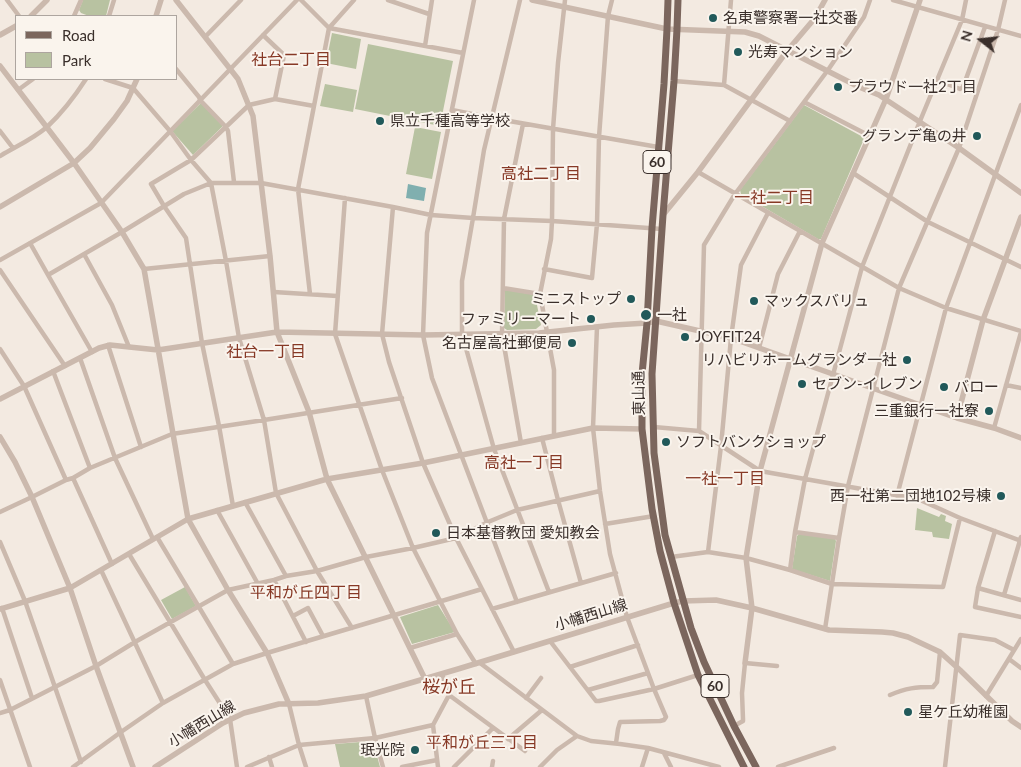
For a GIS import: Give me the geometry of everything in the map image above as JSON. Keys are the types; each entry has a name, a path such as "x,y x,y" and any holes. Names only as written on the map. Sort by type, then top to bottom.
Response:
{"main road":[{"name":"東山通","path":"668,0 664,84 642,374 642,429 660,551 674,602 698,675 744,767"},
{"name":"東山通","path":"678,0 678,29 652,374 654,453 665,535 691,628 704,662 734,726 756,767"}],"street":[{"path":"7,0 18,15"},
{"path":"32,15 47,0"},
{"path":"76,15 81,0"},
{"path":"109,15 114,0"},
{"path":"156,15 160,0"},
{"path":"176,0 238,79 249,105 253,116 278,332 309,412 327,479 426,679"},
{"path":"206,37 241,0"},
{"path":"0,260 101,203 297,0"},
{"path":"301,0 329,28 463,53"},
{"path":"310,294 298,189 329,28 354,0"},
{"path":"388,0 429,14"},
{"path":"425,46 432,0"},
{"path":"474,0 427,233 423,335 432,378 517,602"},
{"path":"520,0 484,150 462,281 462,334 494,448 550,592"},
{"path":"532,0 667,29 746,32 759,36 886,99 1021,192"},
{"path":"554,436 554,370 540,294 552,221 553,129 565,0"},
{"path":"544,269 592,278 597,224 599,137 608,16 612,0"},
{"path":"724,85 731,0"},
{"path":"663,215 698,172 787,51 815,18 824,0"},
{"path":"699,431 704,245 735,194 828,70 864,17 870,0"},
{"path":"893,0 1021,36"},
{"path":"734,726 743,721 742,693 752,608 746,558 760,471 822,243 886,99 920,0"},
{"path":"790,570 805,479 862,267 962,20 966,0"},
{"path":"825,629 838,538 848,486 900,288 959,148 998,30 1005,0"},
{"path":"0,35 15,27"},
{"path":"937,80 960,89 962,87 985,27"},
{"path":"263,35 284,55 275,99"},
{"path":"0,66 74,163 122,232 144,269 188,519 228,590 267,653 289,704 306,767"},
{"path":"178,72 199,96 200,100 226,126 234,182"},
{"path":"18,90 32,80"},
{"path":"0,156 46,128 77,93 85,80"},
{"path":"108,80 133,88 170,131 210,183 239,338 264,420 276,493 352,628"},
{"path":"0,208 74,163 90,148 114,119 127,101 137,80"},
{"path":"674,81 724,85 790,121"},
{"path":"233,506 202,343 186,238 151,184 191,160 249,105 275,99 314,106"},
{"path":"804,102 870,136"},
{"path":"897,496 946,308 996,174 1019,120 1021,105"},
{"path":"452,110 658,147"},
{"path":"520,443 502,334 504,219 523,124"},
{"path":"0,131 13,148"},
{"path":"698,172 900,288 946,308 1021,331 994,428"},
{"path":"853,173 928,222 1021,267"},
{"path":"48,274 184,194 210,183 261,183 431,215 662,229"},
{"path":"345,198 335,334 382,470 414,548 457,634 478,663 577,736 591,741 648,748 719,767"},
{"path":"392,207 382,334 423,463 456,538 514,652"},
{"path":"708,552 721,446 731,338 741,265 768,213"},
{"path":"957,418 983,320 1021,217"},
{"path":"759,348 778,274 800,231"},
{"path":"30,243 92,352"},
{"path":"84,254 112,305 129,347"},
{"path":"144,269 270,256"},
{"path":"0,270 65,366"},
{"path":"503,288 540,294"},
{"path":"274,292 337,296"},
{"path":"0,399 108,345 158,350 278,332 423,335 502,334 547,332 656,321 731,338 957,418 1021,438"},
{"path":"597,327 593,428 610,554 628,617 666,717 664,720 620,722 616,743"},
{"path":"108,345 141,448"},
{"path":"0,349 24,386 66,480"},
{"path":"80,358 115,458 155,538 233,664"},
{"path":"54,371 90,468"},
{"path":"1006,385 1021,388"},
{"path":"0,512 73,478 90,468 172,434 402,398"},
{"path":"654,427 699,431 760,471 918,499 960,518 1021,540 1004,595"},
{"path":"32,698 1,609 70,588 188,519 327,479 423,463 593,428 642,429"},
{"path":"0,437 32,497 70,588 96,666 134,767"},
{"path":"542,438 582,583"},
{"path":"73,478 112,564"},
{"path":"0,713 10,710 96,666 228,590 456,538 517,510 600,491"},
{"path":"246,502 286,576"},
{"path":"217,510 258,584"},
{"path":"605,524 654,516"},
{"path":"671,557 708,552 746,558 832,584 943,587 960,518"},
{"path":"995,531 978,588 975,607 1021,617"},
{"path":"795,532 838,538"},
{"path":"0,542 24,601 81,762"},
{"path":"129,554 230,719 237,767"},
{"path":"101,570 163,703"},
{"path":"492,609 616,573"},
{"path":"274,580 306,642"},
{"path":"978,588 1021,600"},
{"path":"73,767 163,703 233,664 482,589"},
{"name":"小幡西山線","path":"155,767 230,719 244,713 272,705 318,703 366,696 674,602 683,601 716,600 752,608 829,630 893,633 908,637 940,652 1012,721 1021,727"},
{"path":"293,616 308,608 323,636"},
{"path":"410,648 457,634"},
{"path":"946,767 960,635 995,640 1014,650"},
{"path":"986,696 1021,639"},
{"path":"550,641 599,702 654,689 698,675"},
{"path":"570,667 638,645"},
{"path":"890,695 915,687 933,687 937,682 940,652"},
{"path":"1009,658 1021,668"},
{"path":"745,663 777,666"},
{"path":"588,690 648,673"},
{"path":"442,674 449,695 525,751"},
{"path":"526,698 541,678"},
{"path":"0,680 30,767"},
{"path":"438,767 433,725 449,695"},
{"path":"366,696 383,767"},
{"path":"508,739 542,710"},
{"path":"247,767 299,745 375,738 433,725"},
{"path":"454,767 493,728"},
{"path":"540,767 557,750 577,736"},
{"path":"642,767 648,748"},
{"path":"778,767 834,748"},
{"path":"664,753 671,767"},
{"path":"269,757 272,767"},
{"path":"402,767 437,760"},
{"path":"492,761 492,767"}],"green space":[{"path":"83,0 110,0 106,15 86,15 79,10"},
{"path":"332,33 361,39 356,69 326,63"},
{"path":"368,44 453,61 440,126 355,109"},
{"path":"325,84 357,90 353,112 320,106"},
{"path":"201,103 223,125 193,155 172,131"},
{"path":"804,105 864,139 821,239 741,194 740,190"},
{"path":"415,127 441,132 432,179 406,174"},
{"path":"506,290 536,295 541,325 536,329 507,330 504,328"},
{"path":"917,508 939,517 941,514 946,516 945,521 952,524 949,539 933,537 932,532 915,530"},
{"path":"799,534 835,539 830,581 792,569 797,536"},
{"path":"185,587 196,606 172,619 161,600"},
{"path":"438,605 455,632 412,644 400,617"},
{"path":"373,741 380,767 340,767 335,744"}],"water":[{"path":"408,184 426,188 424,201 406,198"}],"place":[{"name":"名東警察署一社交番","path":"713,18"},
{"name":"光寿マンション","path":"738,52"},
{"name":"プラウド一社2丁目","path":"838,87"},
{"name":"県立千種高等学校","path":"380,121"},
{"name":"グランデ亀の井","path":"977,136"},
{"name":"ミニストップ","path":"631,299"},
{"name":"マックスバリュ","path":"754,301"},
{"name":"一社","path":"646,315"},
{"name":"ファミリーマート","path":"591,319"},
{"name":"JOYFIT24","path":"685,337"},
{"name":"名古屋高社郵便局","path":"572,343"},
{"name":"リハビリホームグランダ一社","path":"907,360"},
{"name":"セブン-イレブン","path":"802,384"},
{"name":"バロー","path":"944,387"},
{"name":"三重銀行一社寮","path":"989,411"},
{"name":"ソフトバンクショップ","path":"666,442"},
{"name":"西一社第二団地102号棟","path":"1001,496"},
{"name":"日本基督教団 愛知教会","path":"436,533"},
{"name":"星ケ丘幼稚園","path":"908,712"},
{"name":"珉光院","path":"415,750"}],"district":[{"name":"社台二丁目","path":"291,60"},
{"name":"高社二丁目","path":"541,174"},
{"name":"一社二丁目","path":"774,198"},
{"name":"社台一丁目","path":"266,352"},
{"name":"高社一丁目","path":"524,463"},
{"name":"一社一丁目","path":"725,479"},
{"name":"平和が丘四丁目","path":"306,593"},
{"name":"桜が丘","path":"449,687"},
{"name":"平和が丘三丁目","path":"482,743"}]}
